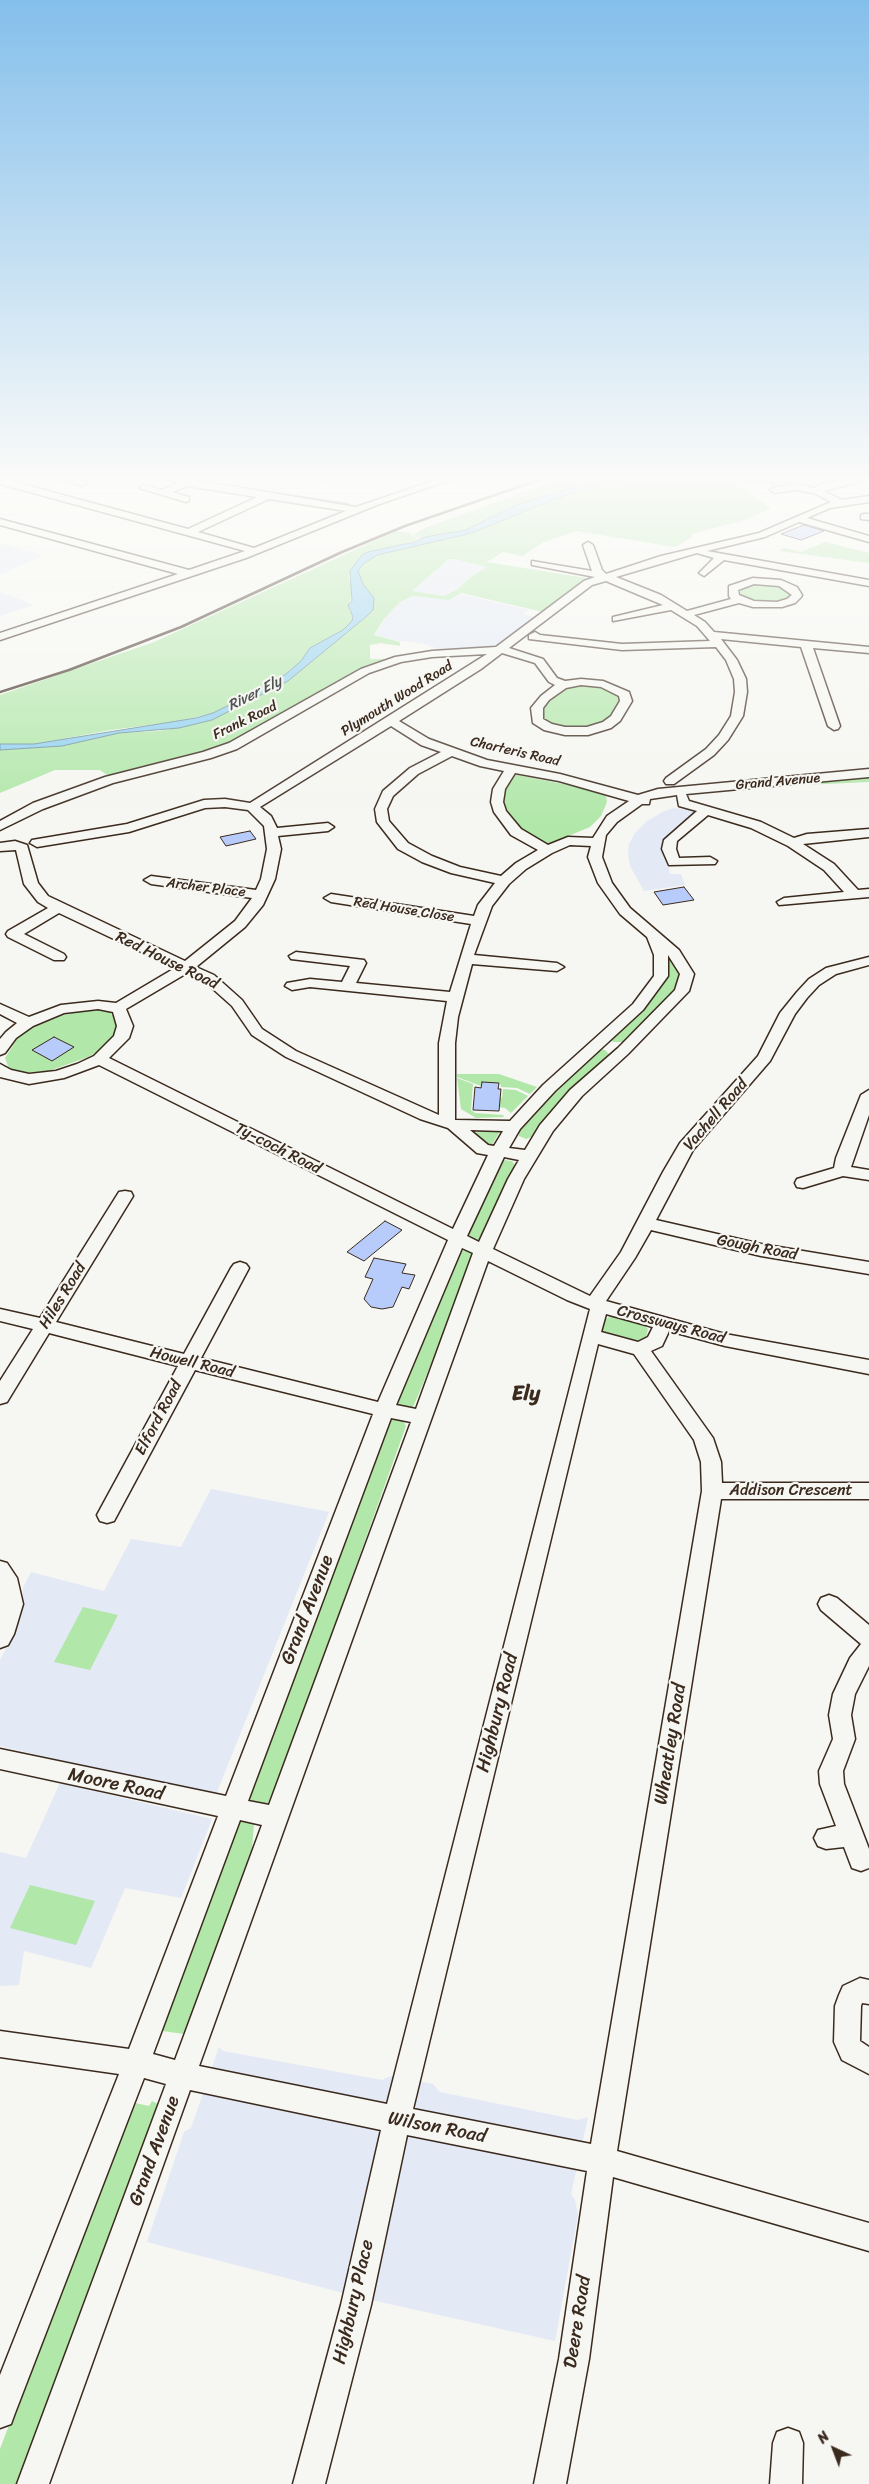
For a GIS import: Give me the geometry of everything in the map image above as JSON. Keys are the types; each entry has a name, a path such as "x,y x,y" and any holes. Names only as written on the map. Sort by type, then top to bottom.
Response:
{"street":[{"path":"0,637 133,593"},
{"name":"Plymouth Wood Road","path":"252,807 502,650 575,593"},
{"path":"643,593 674,606 716,640 731,660 740,679 740,708 732,727 710,752 682,791 683,803 756,825 793,843 829,867 862,894"},
{"path":"734,593 734,596 739,600 753,604 778,605 791,602 797,595 796,593"},
{"path":"686,614 739,600"},
{"path":"617,619 674,606"},
{"path":"535,635 533,637 622,647 716,640 806,644 869,650"},
{"path":"806,644 834,726"},
{"path":"502,650 539,660 544,664 553,680 563,685 581,682 603,684 625,694 626,701 616,718 599,729 577,732 548,727 537,720 538,708 545,698 563,685"},
{"name":"Frank Road","path":"0,826 38,806 100,783 234,746 379,666 418,656 502,650"},
{"name":"Charteris Road","path":"390,720 425,742 449,752 511,770 560,778 639,801"},
{"path":"449,752 414,771 387,794 382,809 383,822 403,846 427,859 456,870 504,881"},
{"path":"511,770 499,789 497,802 500,812 516,832 547,850"},
{"name":"Grand Avenue","path":"34,2484 482,1251 529,1156 546,1129 576,1093 623,1051 682,991 687,974 674,954 625,911 604,884 595,857 597,842 612,819 639,801 682,791 869,773"},
{"name":"Grand Avenue","path":"682,791 833,787 869,784"},
{"path":"0,1050 11,1035 28,1023 75,1006 98,1005 118,1008 185,968 240,924 262,895 272,866 274,848 266,819 252,807 225,803 204,804 129,828 37,843"},
{"path":"703,810 670,840 669,850 674,867 710,861"},
{"path":"271,833 328,827"},
{"path":"793,843 807,838 869,833"},
{"path":"451,1123 447,1043 455,997 478,921 485,905 504,881 521,866 547,850 568,841 597,842"},
{"name":"Red House Road","path":"0,847 15,845 22,848 31,884 43,899 58,908 210,978 225,990 237,1003 257,1032 272,1044 393,1101 451,1123 484,1149 498,1152"},
{"name":"Archer Place","path":"151,880 262,895"},
{"path":"784,902 862,894"},
{"name":"Red House Close","path":"331,898 478,921"},
{"path":"58,908 13,934 60,957"},
{"name":"Grand Avenue","path":"0,2413 384,1410 457,1239 498,1152 514,1126 549,1088 638,1007 657,984 662,969 660,955 652,935"},
{"path":"296,956 359,963 347,987"},
{"path":"466,959 557,967"},
{"name":"Vachell Road","path":"597,1305 646,1224 671,1172 686,1147 765,1058 788,1013 808,987 831,971 869,961"},
{"path":"292,986 310,983 455,997"},
{"path":"0,1008 28,1023"},
{"path":"2,1073 29,1080 71,1072 99,1059 121,1038 125,1026 124,1017 118,1008"},
{"path":"598,1042 623,1051"},
{"name":"Ty-coch Road","path":"99,1059 457,1239"},
{"path":"842,1172 844,1158 869,1095"},
{"name":"Red House Road","path":"451,1123 514,1126"},
{"path":"498,1152 529,1156"},
{"path":"803,1183 842,1172 869,1175"},
{"name":"Hiles Road","path":"0,1397 125,1196"},
{"name":"Gough Road","path":"646,1224 761,1250 869,1268"},
{"path":"457,1239 482,1251"},
{"name":"Crossways Road","path":"482,1251 597,1305 725,1340 869,1367"},
{"name":"Elford Road","path":"107,1515 240,1268"},
{"name":"Highbury Road","path":"397,2120 591,1336 597,1305"},
{"name":"Howell Road","path":"0,1316 384,1410"},
{"path":"591,1336 640,1349 655,1341 664,1324"},
{"name":"Wheatley Road","path":"602,2160 712,1491 711,1462 703,1438 681,1403 647,1361 640,1349"},
{"path":"384,1410 421,1417"},
{"name":"Addison Crescent","path":"712,1491 869,1491"},
{"path":"0,1568 9,1584 12,1604 6,1628 0,1639"},
{"path":"829,1604 869,1638"},
{"path":"861,1860 832,1784 831,1771 844,1739 840,1715 844,1694 858,1664 869,1650"},
{"name":"Moore Road","path":"0,1759 232,1810"},
{"path":"232,1810 276,1817"},
{"path":"826,1838 851,1835"},
{"path":"869,1992 860,1990 852,1995 848,2006 847,2042 851,2052 869,2061"},
{"name":"Wilson Road","path":"0,2044 135,2063 222,2085 602,2160 869,2235"},
{"name":"Highbury Place","path":"309,2484 356,2305 382,2180 397,2120"},
{"name":"Deere Road","path":"550,2484 574,2359 602,2160"},
{"path":"786,2484 788,2443"}],"shaded area":[{"path":"0,593 34,605 0,616"},
{"path":"424,593 450,593 444,596"},
{"path":"460,594 529,610 523,614 538,618 495,649 447,652 421,643 400,641 375,635 385,619 400,602 412,596 449,600"},
{"path":"674,808 698,811 665,849 670,874 681,874 685,885 644,891 630,866 629,844 635,833 646,822 664,811"},
{"path":"211,1489 329,1512 215,1797 0,1746 0,1660 21,1618 23,1588 31,1572 104,1591 131,1539 181,1547"},
{"path":"60,1783 212,1819 181,1898 125,1888 91,1968 24,1951 19,1985 0,1986 0,1852 26,1858"},
{"path":"219,2047 223,2051 382,2080 391,2076 433,2084 440,2092 578,2120 588,2117 571,2194 575,2200 578,2215 555,2341 367,2299 147,2242 184,2132 191,2128"}],"green space":[{"path":"261,593 351,593 349,609 353,617 352,621 343,630 310,648 301,661 286,674 213,713 180,721 111,730 34,744 0,744 0,695 154,642"},
{"path":"370,593 424,593 444,596 450,593 569,593 543,612 461,593 449,600 412,596 400,602 384,619 374,635 400,642 400,646 381,643 370,645 370,659 399,659 384,663 245,740 110,777 100,770 55,770 0,793 0,750 62,746 119,733 159,731 212,720 237,705 278,687 367,616 374,598"},
{"path":"737,593 791,593 793,595 789,600 763,604 739,597"},
{"path":"581,684 599,685 621,696 619,707 610,719 599,726 558,728 539,717 546,700 558,690"},
{"path":"512,774 574,786 606,796 607,802 601,816 590,827 544,846 532,840 504,814 501,795"},
{"path":"869,775 869,782 737,788"},
{"path":"664,951 677,968 679,977 675,992 624,1042 613,1042 610,1039 648,1003 660,987 664,979"},
{"path":"94,1008 108,1010 120,1024 105,1048 88,1057 49,1071 19,1073 9,1069 5,1058 19,1036 30,1029 63,1015"},
{"path":"599,1049 605,1050 609,1054 579,1083 534,1136 526,1139 519,1136 518,1131 533,1111"},
{"path":"457,1074 499,1074 537,1087 530,1094 517,1088 501,1087 500,1083 482,1082 481,1086 457,1077"},
{"path":"457,1078 473,1084 471,1110 475,1113 503,1115 504,1117 476,1118 461,1109"},
{"path":"503,1089 516,1090 528,1096 511,1113 505,1108 499,1107 497,1098 502,1098"},
{"path":"480,1130 501,1130 490,1148 475,1134"},
{"path":"503,1160 512,1161 516,1167 481,1240 469,1240 465,1234 500,1162"},
{"path":"468,1250 475,1257 413,1407 396,1405 459,1251"},
{"path":"612,1316 642,1324 648,1329 646,1338 636,1341 604,1333 601,1327 603,1320"},
{"path":"395,1418 403,1420 406,1426 284,1767 267,1805 248,1804 246,1792 388,1420"},
{"path":"83,1607 118,1615 90,1670 54,1662"},
{"path":"249,1821 254,1824 252,1849 184,2034 155,2030 238,1822"},
{"path":"30,1885 95,1901 76,1945 10,1928"},
{"path":"152,2101 160,2105 24,2484 0,2484 0,2449 131,2102 149,2106"}],"water":[{"name":"River Ely","path":"351,593 370,593 374,598 373,610 288,681 212,720 179,728 119,733 62,746 0,750 0,744 34,744 196,718 213,713 286,674 301,661 310,648 343,630 352,621 353,617 348,605 352,601"}],"building":[{"path":"250,831 256,839 226,846 220,837"},
{"path":"684,887 694,900 663,905 654,892"},
{"path":"54,1037 74,1047 52,1061 32,1050"},
{"path":"482,1082 499,1083 498,1089 501,1089 499,1111 473,1110 475,1087 481,1088"},
{"path":"385,1221 402,1230 364,1261 347,1252"},
{"path":"374,1258 406,1264 402,1273 415,1275 409,1289 402,1287 393,1307 382,1309 371,1307 364,1299 373,1279 365,1277"}],"railway":[{"path":"0,692 69,670 181,627 254,593"}],"district":[{"name":"Ely","path":"526,1395"}]}
